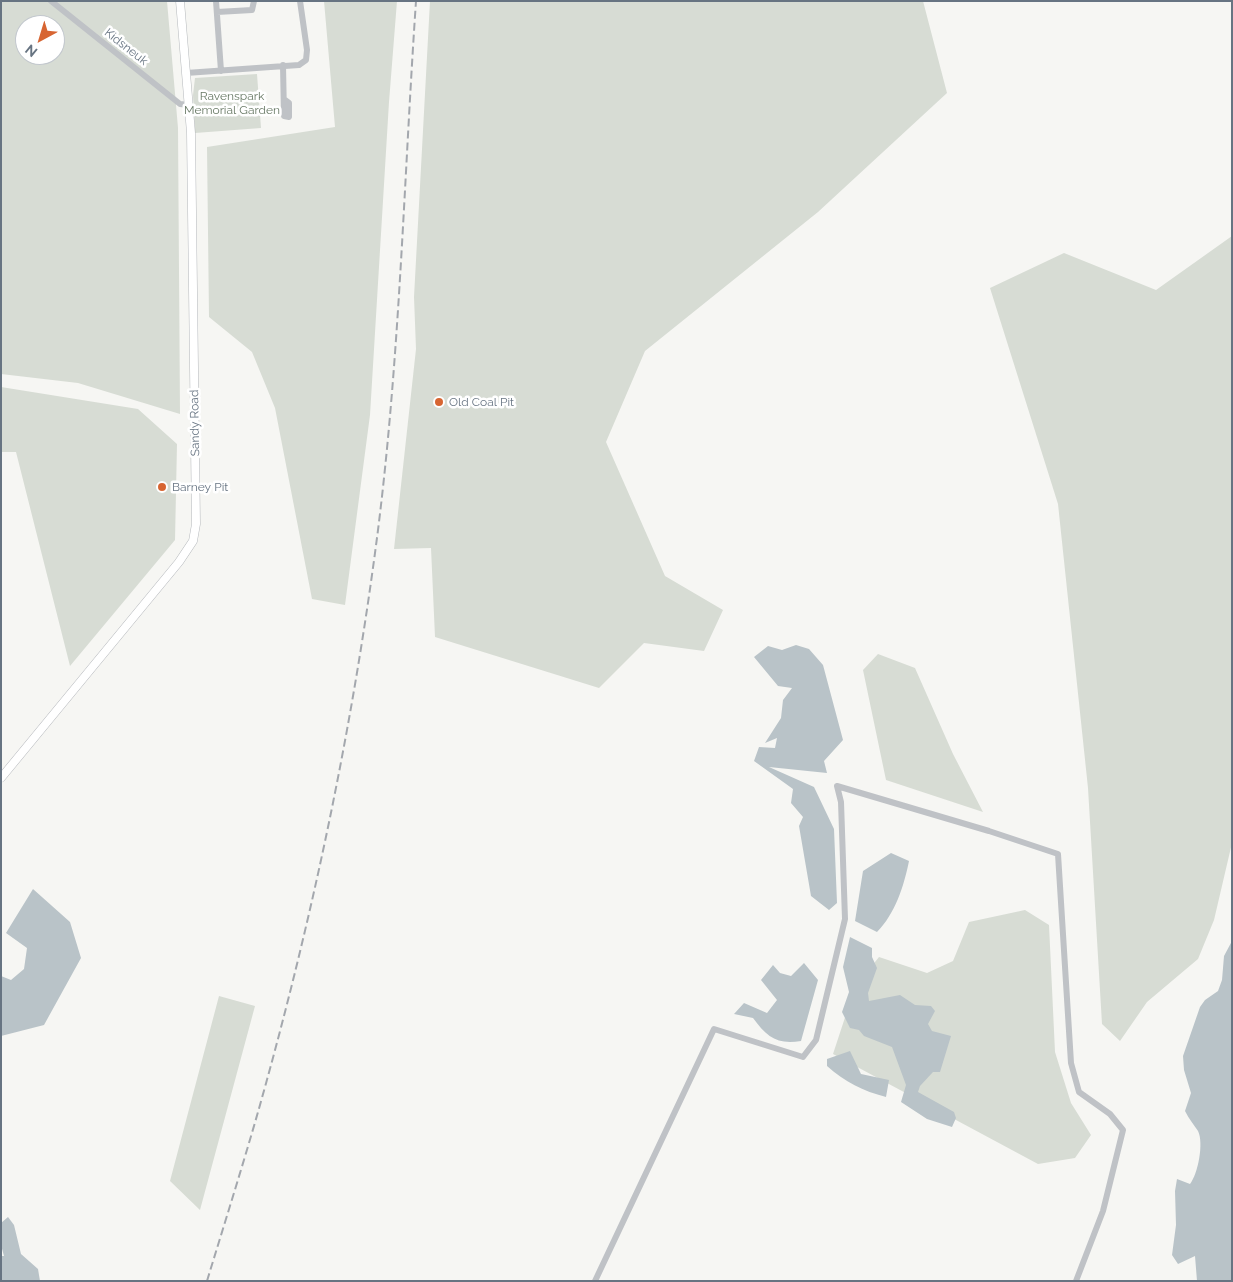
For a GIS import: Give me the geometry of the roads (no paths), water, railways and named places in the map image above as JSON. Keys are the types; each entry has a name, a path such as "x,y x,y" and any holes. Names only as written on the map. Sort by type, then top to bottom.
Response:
{"main road":[{"name":"Sandy Road","path":"1,778 179,562 193,541 196,524 189,105 180,1"}],"street":[{"name":"Kidsneuk","path":"50,1 180,104 189,105"},
{"path":"216,1 222,71"},
{"path":"217,12 252,10 254,1"},
{"path":"186,73 299,65 306,60 307,50 300,1"},
{"path":"283,65 285,100"},
{"path":"595,1281 714,1029 803,1056 816,1040 845,919 841,802 837,786 1058,854 1071,1063 1079,1092 1110,1114 1123,1130 1103,1212 1076,1281"}],"railway":[{"path":"207,1281 258,1112 296,968 329,823 356,677 378,530 392,398 416,1"}],"place":[{"name":"Old Coal Pit","path":"439,402"},
{"name":"Barney Pit","path":"162,487"}],"park label":[{"name":"Ravenspark Memorial Garden","path":"232,103"}]}
